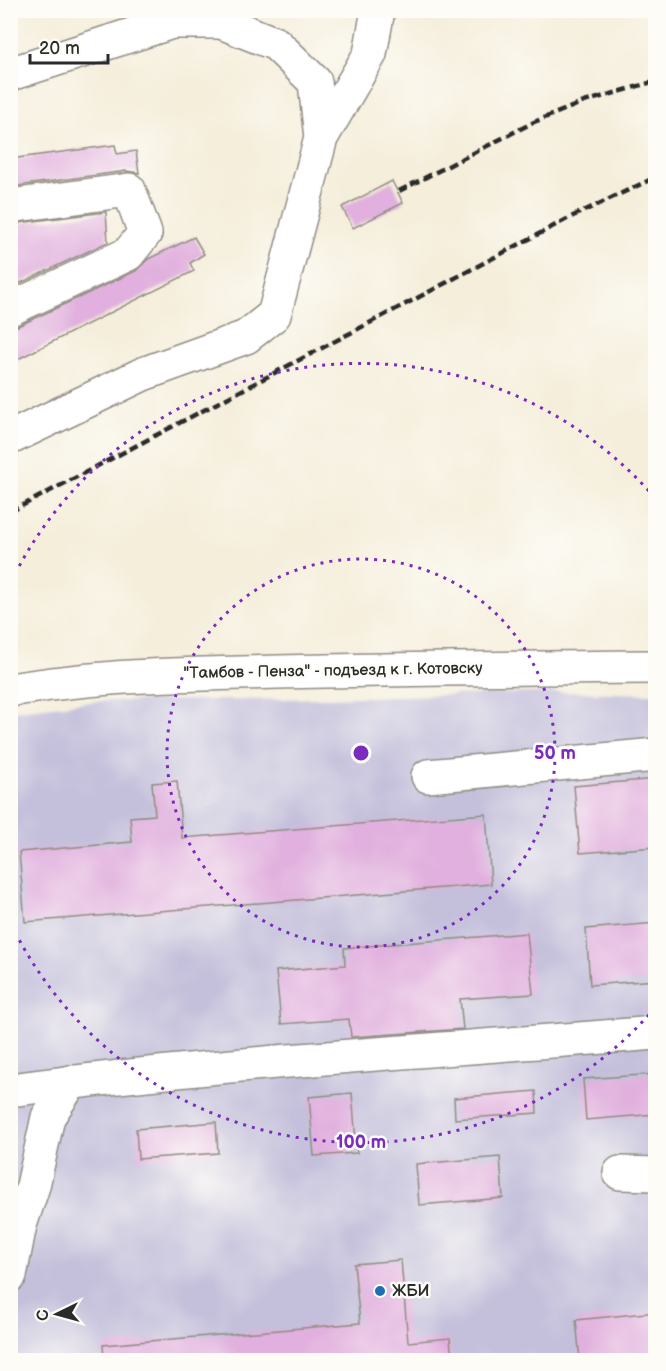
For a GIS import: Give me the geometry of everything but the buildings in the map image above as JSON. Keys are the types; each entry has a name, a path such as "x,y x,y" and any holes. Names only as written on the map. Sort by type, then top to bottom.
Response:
{"main road":[{"path":"10,438 143,374 246,338 274,315 321,138 370,54 378,10"},
{"path":"10,74 172,22 220,22 276,44 315,82 321,138"},
{"path":"10,206 129,190 145,233 129,254 10,309"},
{"name":"\"Тамбов - Пенза\" - подъезд к г. Котовску","path":"10,690 74,680 150,675 434,668 656,667"},
{"path":"429,776 656,755"},
{"path":"10,1090 71,1082 329,1059 656,1033"},
{"path":"10,1275 20,1225 33,1186 48,1117 71,1082"},
{"path":"620,1173 656,1174"}],"shaded area":[{"path":"573,692 655,694 655,1360 11,1360 10,711 96,701"}],"railway":[{"path":"399,191 534,122 584,102 656,81"},
{"path":"10,512 573,216 656,177"}],"place":[{"name":"ЖБИ","path":"380,1291"}]}
